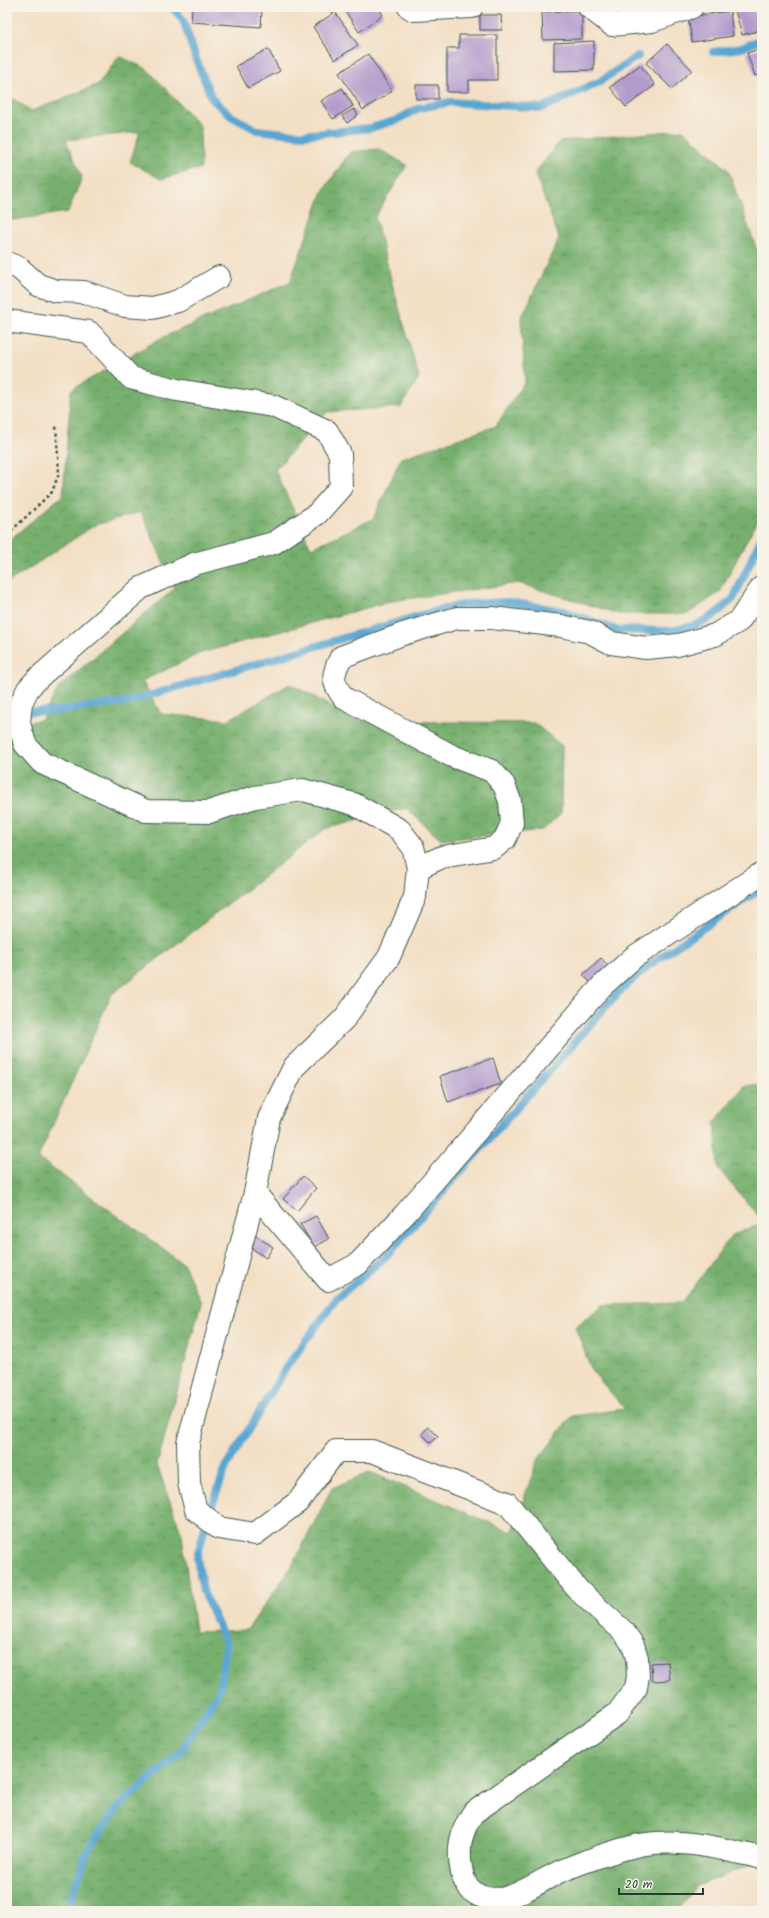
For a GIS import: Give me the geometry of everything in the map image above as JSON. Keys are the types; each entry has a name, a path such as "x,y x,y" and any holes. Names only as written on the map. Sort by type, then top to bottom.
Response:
{"street":[{"path":"409,7 414,10 472,7"},
{"path":"589,7 612,25 652,21 692,7"},
{"path":"7,263 19,268 38,285 56,291 84,292 125,306 153,308 178,301 219,277"},
{"path":"7,322 89,332 131,378 177,390 273,406 327,431 340,454 341,487 317,514 274,543 194,564 141,588 37,679 28,689 20,713 25,744 42,763 146,812 209,812 255,797 303,790 354,804 400,830 413,847 418,868 415,897 389,957 344,1019 294,1067 269,1118 255,1193 188,1444 189,1483 196,1510 219,1528 255,1534 298,1502 336,1451 372,1451 507,1503 578,1591 624,1632 632,1645 637,1658 638,1676 636,1688 617,1714 473,1813 464,1827 459,1842 460,1863 465,1884 474,1893 486,1898 499,1900 513,1895 561,1872 639,1845 665,1842 708,1845 762,1858"},
{"path":"418,868 442,857 494,848 505,839 512,823 510,801 504,785 492,771 452,756 344,698 334,686 335,670 341,657 403,634 457,618 492,618 561,626 590,632 611,643 646,648 678,645 715,635 739,621 762,587"},
{"path":"255,1193 328,1280 358,1264 405,1214 602,987 634,956 762,873"}],"path":[{"path":"7,535 52,492 59,473 56,425"}],"green space":[{"path":"119,56 147,69 200,126 201,168 161,179 130,162 140,132 66,140 82,177 68,212 7,221 7,95 32,111 99,84"},
{"path":"683,130 728,170 762,264 762,511 720,592 688,614 619,614 518,583 392,601 201,653 142,681 161,714 228,720 290,684 360,721 534,723 562,746 561,813 543,830 441,840 406,808 325,829 111,995 38,1158 184,1264 201,1303 157,1465 182,1535 195,1632 247,1630 292,1566 332,1488 370,1472 512,1532 537,1461 572,1416 625,1409 592,1371 575,1327 603,1305 682,1303 732,1235 762,1224 762,1270 754,1290 762,1298 762,1860 697,1886 678,1911 7,1911 7,726 41,720 59,687 175,588 141,512 95,525 7,583 7,542 63,495 71,390 161,338 290,282 323,191 350,152 379,149 407,165 375,217 393,287 419,377 401,407 327,412 275,470 311,548 373,519 401,458 496,426 525,381 521,319 559,238 535,173 560,141"},
{"path":"762,1084 762,1220 718,1169 715,1122 744,1086"}],"building":[{"path":"192,7 262,7 261,27 191,22"},
{"path":"281,7 316,7 316,9 294,10 281,9"},
{"path":"351,7 378,7 383,15 359,32 345,11"},
{"path":"734,7 760,7 762,15 762,30 742,35"},
{"path":"582,10 582,39 543,40 542,12"},
{"path":"730,11 733,36 692,42 688,17"},
{"path":"335,12 358,45 335,60 313,27"},
{"path":"480,15 501,15 502,30 480,30"},
{"path":"459,35 497,35 497,80 469,80 469,92 447,92 447,48 459,48"},
{"path":"594,41 594,70 554,71 554,43"},
{"path":"667,44 692,70 672,89 646,63"},
{"path":"762,48 762,74 755,76 747,53"},
{"path":"268,49 280,71 248,88 236,66"},
{"path":"368,54 392,91 363,110 339,73"},
{"path":"640,65 655,85 626,107 610,87"},
{"path":"416,85 438,85 438,99 416,99"},
{"path":"342,88 353,106 333,119 321,101"},
{"path":"354,109 358,115 347,123 342,116"},
{"path":"601,958 610,968 593,985 583,975"},
{"path":"493,1058 501,1084 448,1102 440,1076"},
{"path":"303,1176 316,1188 297,1211 283,1199"},
{"path":"316,1216 329,1239 314,1247 300,1224"},
{"path":"251,1233 273,1247 266,1258 244,1243"},
{"path":"428,1427 438,1436 431,1443 422,1434"},
{"path":"668,1662 670,1680 652,1681 651,1663"}],"waterway":[{"path":"172,7 183,20 196,59 212,99 231,116 257,130 303,135 371,128 397,120 419,108 450,102 542,108 599,82 638,56"},
{"path":"713,52 742,48 762,39"},
{"path":"7,712 55,711 127,702 432,612 467,604 508,602 564,611 616,630 671,631 696,625 713,616 733,599 762,537"},
{"path":"67,1911 88,1849 120,1805 180,1753 220,1689 226,1643 203,1591 197,1558 207,1519 226,1467 287,1366 337,1298 386,1256 617,994 649,965 762,888"}]}
